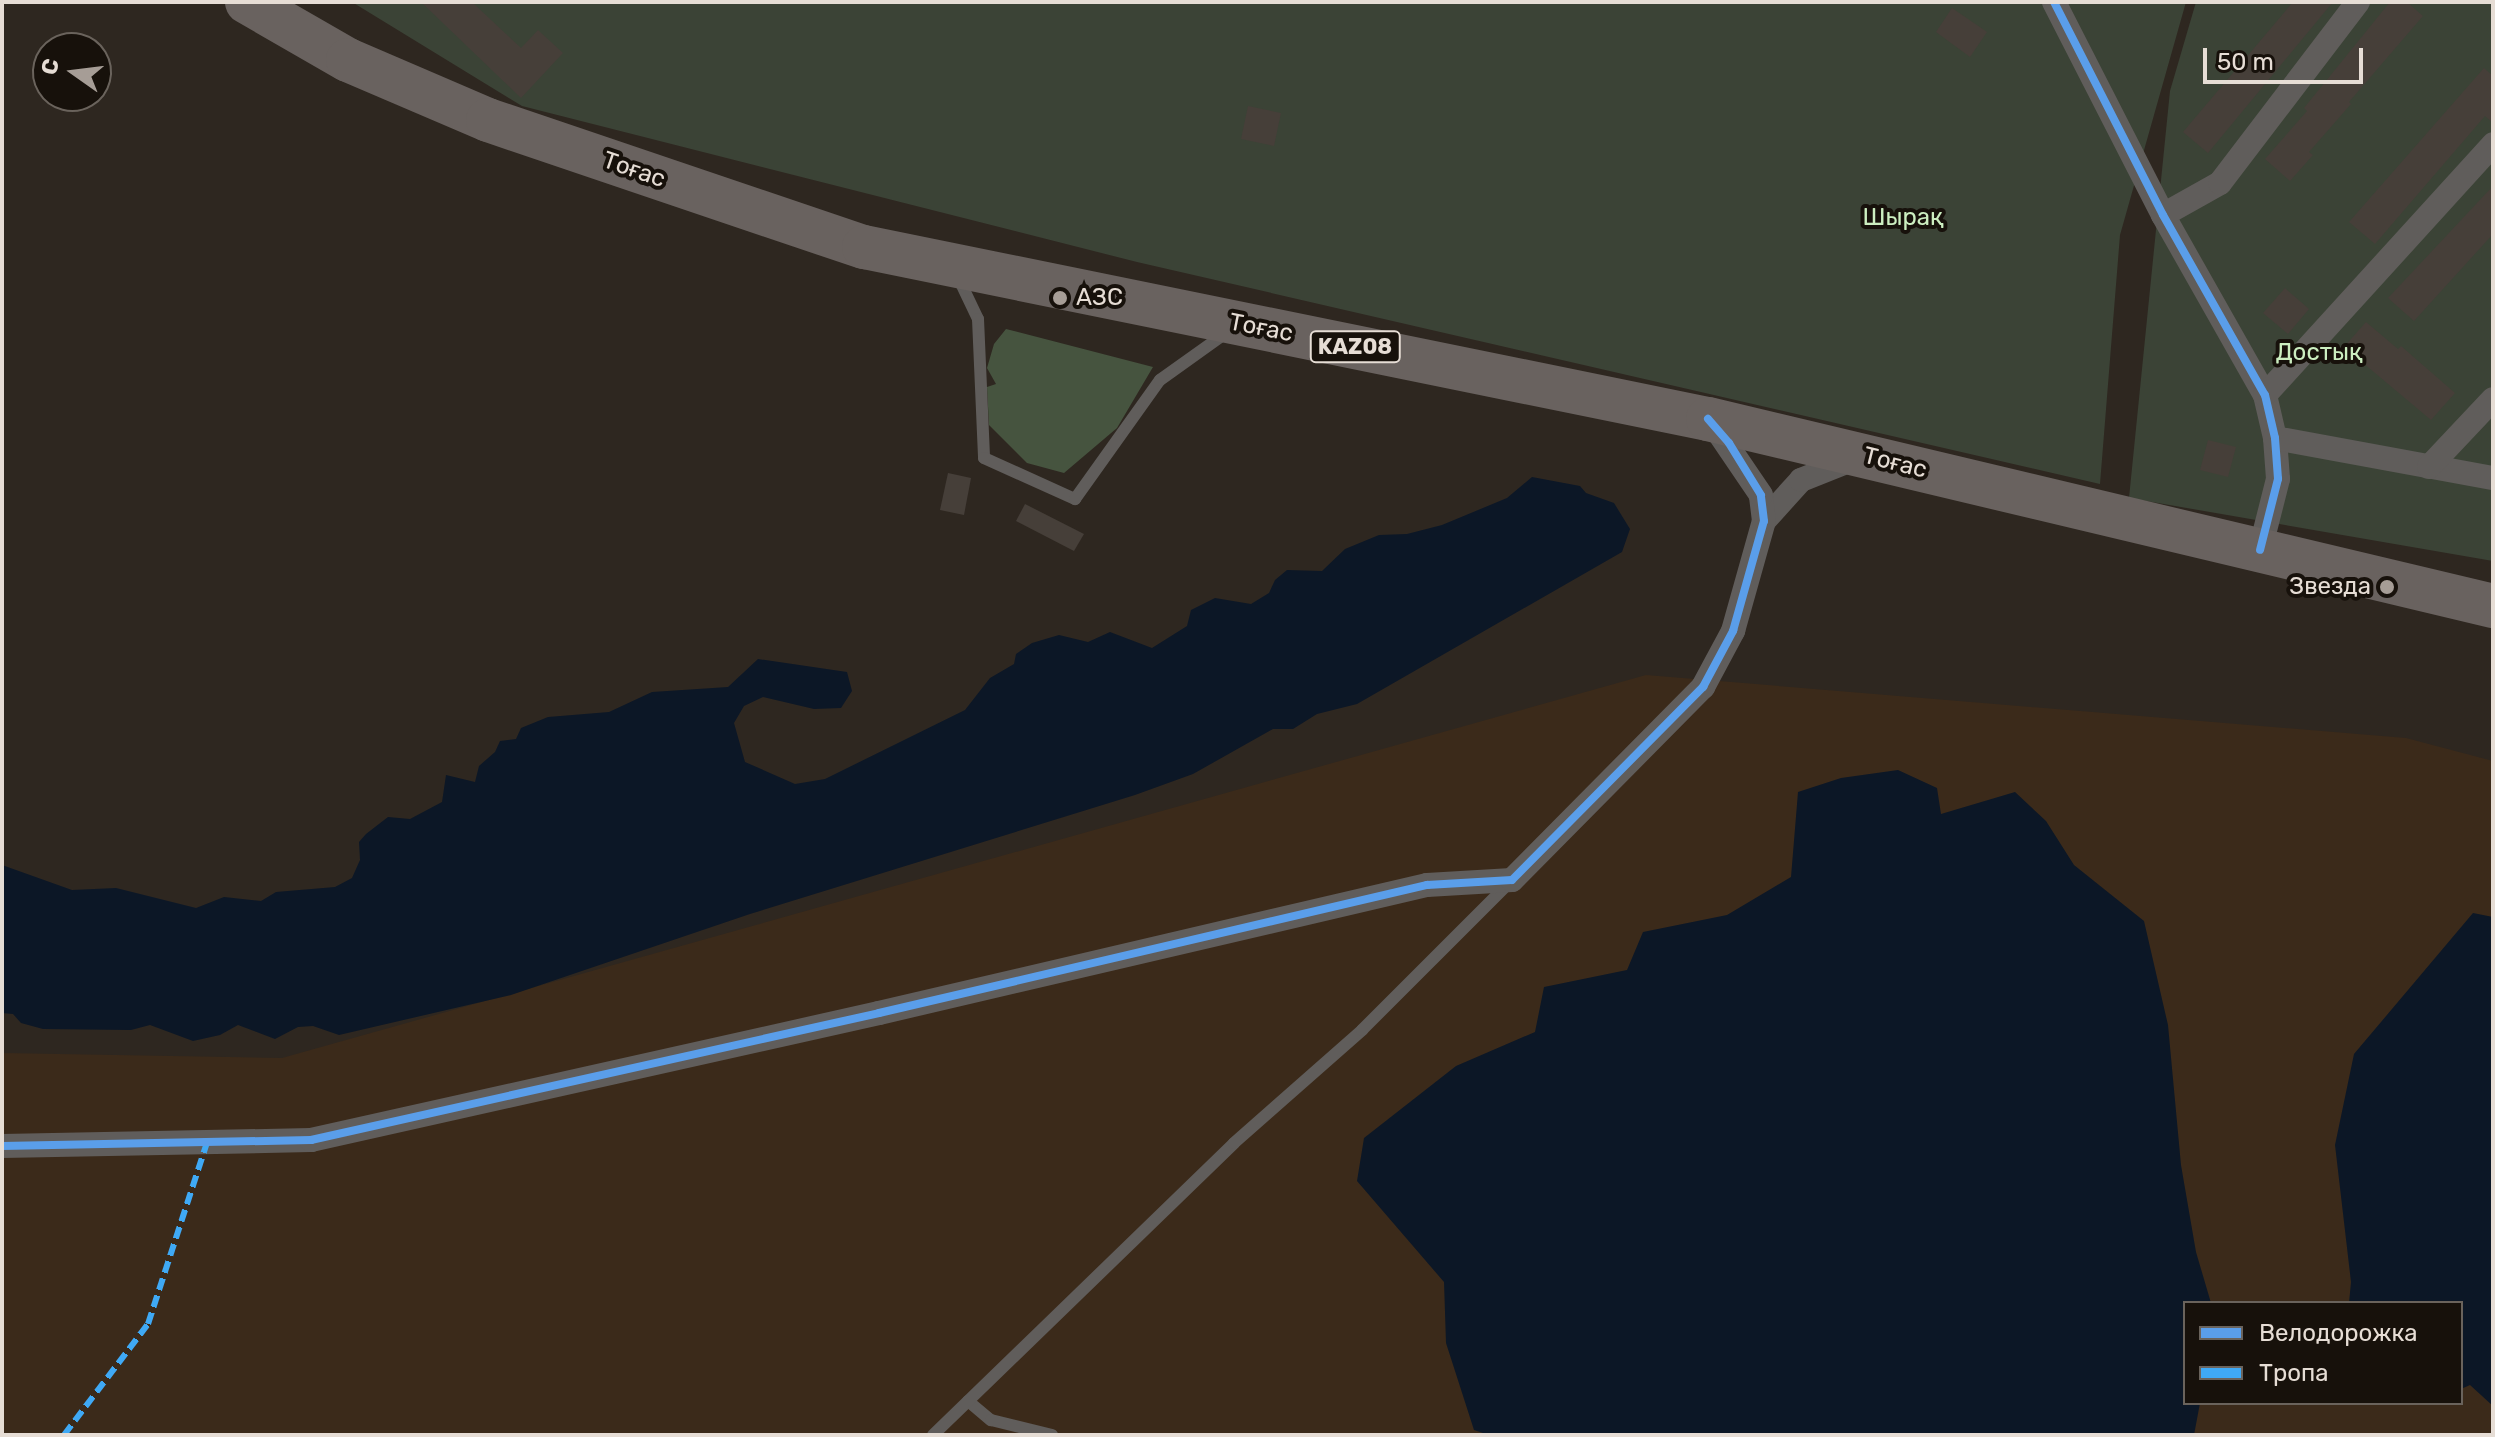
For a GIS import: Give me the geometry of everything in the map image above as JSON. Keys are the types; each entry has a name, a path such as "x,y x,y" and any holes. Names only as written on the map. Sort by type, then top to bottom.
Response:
{"highway":[{"name":"Тоғас","path":"247,2 348,60 488,120 864,247 1708,419 2493,606"}],"street":[{"path":"2054,2 2163,215 2265,395 2275,438 2278,479 2260,550"},
{"path":"2163,215 2220,183 2358,2"},
{"path":"2265,395 2493,144"},
{"path":"2429,467 2493,399"},
{"path":"2,1146 311,1140 879,1013 1427,885 1512,880 1703,687 1733,631 1764,521 1761,495 1729,443 1708,419"},
{"path":"2275,438 2493,478"},
{"path":"1764,521 1801,480 1863,456"}],"lane":[{"path":"952,265 978,319 984,458 1075,499 1160,380 1240,324"},
{"path":"933,1435 1234,1143 1362,1030 1512,880"},
{"path":"968,1401 991,1420 1052,1435"}],"shaded area":[{"path":"1646,675 2406,738 2493,761 2493,1435 2,1435 2,1053 282,1058"}],"green space":[{"name":"Шырақ","path":"352,2 2186,2 2120,235 2100,484 1137,262 522,106"},
{"name":"Достық","path":"2196,2 2493,2 2493,561 2129,498 2170,91"},
{"path":"1006,329 1153,367 1117,428 1064,473 1027,463 989,425 987,387 996,384 987,368 994,344"}],"water":[{"path":"1532,477 1580,486 1586,493 1614,503 1630,529 1622,552 1357,704 1317,714 1293,729 1273,729 1193,774 1135,795 750,914 511,995 339,1035 313,1026 298,1027 275,1039 238,1025 220,1035 193,1041 150,1025 131,1030 43,1029 21,1023 13,1014 2,1013 2,865 72,890 116,888 196,908 224,897 261,901 276,892 335,887 352,878 360,860 359,842 366,834 388,817 410,819 442,802 446,775 475,782 479,766 495,752 500,741 516,739 521,728 548,717 609,712 652,692 728,687 758,659 847,672 852,691 841,708 814,709 763,697 744,706 734,723 745,762 795,784 825,779 965,710 990,678 1014,664 1016,654 1032,643 1059,635 1088,642 1110,632 1152,648 1187,626 1191,610 1215,598 1251,604 1269,593 1275,580 1287,570 1322,571 1345,549 1379,535 1407,534 1442,525 1507,498"},
{"path":"1898,770 1937,788 1941,814 2015,792 2046,821 2074,865 2144,921 2168,1025 2181,1165 2196,1252 2210,1301 2183,1301 2183,1405 2200,1405 2194,1435 1489,1435 1474,1430 1446,1343 1444,1282 1357,1181 1364,1138 1456,1066 1535,1032 1544,987 1627,970 1643,932 1727,915 1791,877 1798,792 1841,778"},
{"path":"2473,913 2493,917 2493,1406 2470,1385 2463,1388 2463,1301 2349,1301 2351,1282 2335,1145 2354,1054"}],"building":[{"path":"421,2 472,2 521,48 538,30 563,53 521,98"},
{"path":"2293,2 2333,2 2208,153 2183,132"},
{"path":"2390,2 2407,2 2423,16 2349,102 2351,104 2309,152 2313,155 2290,181 2265,159 2307,111 2304,108"},
{"path":"1952,8 1987,32 1970,57 1936,32"},
{"path":"2484,68 2493,76 2493,123 2485,116 2375,244 2349,222"},
{"path":"1248,106 1281,113 1274,146 1241,139"},
{"path":"2493,186 2493,234 2414,321 2388,298"},
{"path":"2285,288 2309,309 2288,334 2263,313"},
{"path":"2366,322 2398,349 2401,346 2455,393 2431,420 2344,347"},
{"path":"2208,440 2236,447 2228,477 2200,470"},
{"path":"948,473 971,478 964,515 940,510"},
{"path":"1025,504 1084,534 1074,551 1016,521"}],"marked path":[{"path":"64,1435 148,1324 207,1142"}],"cycle path":[{"path":"2054,2 2163,215 2265,395 2275,438 2278,479 2260,550"},
{"path":"2,1146 311,1140 879,1013 1427,885 1512,880 1703,687 1733,631 1764,521 1761,495 1729,443 1708,419"}],"place":[{"name":"АЗС","path":"1060,298"},
{"name":"Звезда","path":"2387,587"}]}
